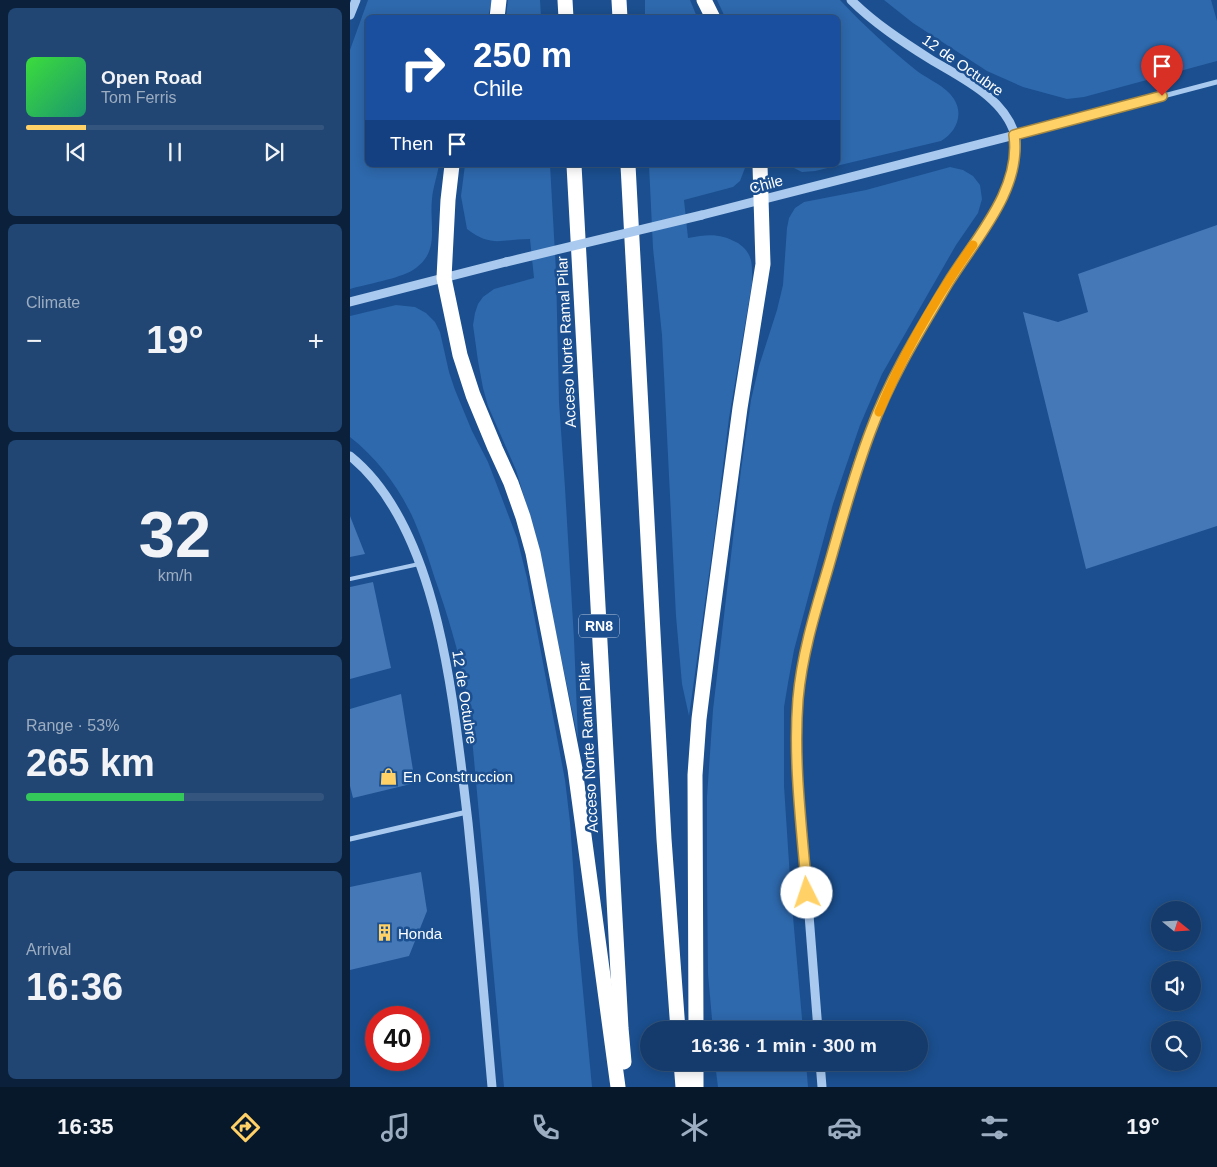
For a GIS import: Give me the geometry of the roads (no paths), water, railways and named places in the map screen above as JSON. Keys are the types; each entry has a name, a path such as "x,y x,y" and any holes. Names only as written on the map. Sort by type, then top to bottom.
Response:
{"highway":[{"path":"498,15 500,0"},
{"path":"565,0 566,15"},
{"path":"619,0 620,15"},
{"path":"704,0 712,15"},
{"path":"452,167 444,278 460,355 473,395 511,482 533,553 575,769 618,1087"},
{"name":"Acceso Norte Ramal Pilar","path":"574,167 621,1028 626,1087"},
{"path":"628,167 664,839 677,1021"},
{"path":"696,1021 695,775 699,719 740,408 763,264 760,167"},
{"path":"681,1071 682,1087"},
{"path":"696,1071 696,1087"}],"street":[{"path":"350,15 356,0"},
{"name":"12 de Octubre","path":"817,1021 796,728 804,652 852,483 871,428 889,388 916,337 1001,200 1014,163 1016,146 1008,119 1000,107 966,81 890,32 851,0"},
{"name":"Chile","path":"350,302 702,215 1217,82"},
{"name":"12 de Octubre","path":"350,456 375,480 392,506 406,533 433,605 444,650 453,698 468,812 492,1087"},
{"path":"350,839 468,812"},
{"path":"821,1071 822,1087"}],"lane":[{"path":"350,579 419,564"}],"place":[{"name":"En Construccion","path":"389,776"},
{"name":"Honda","path":"384,933"}]}
